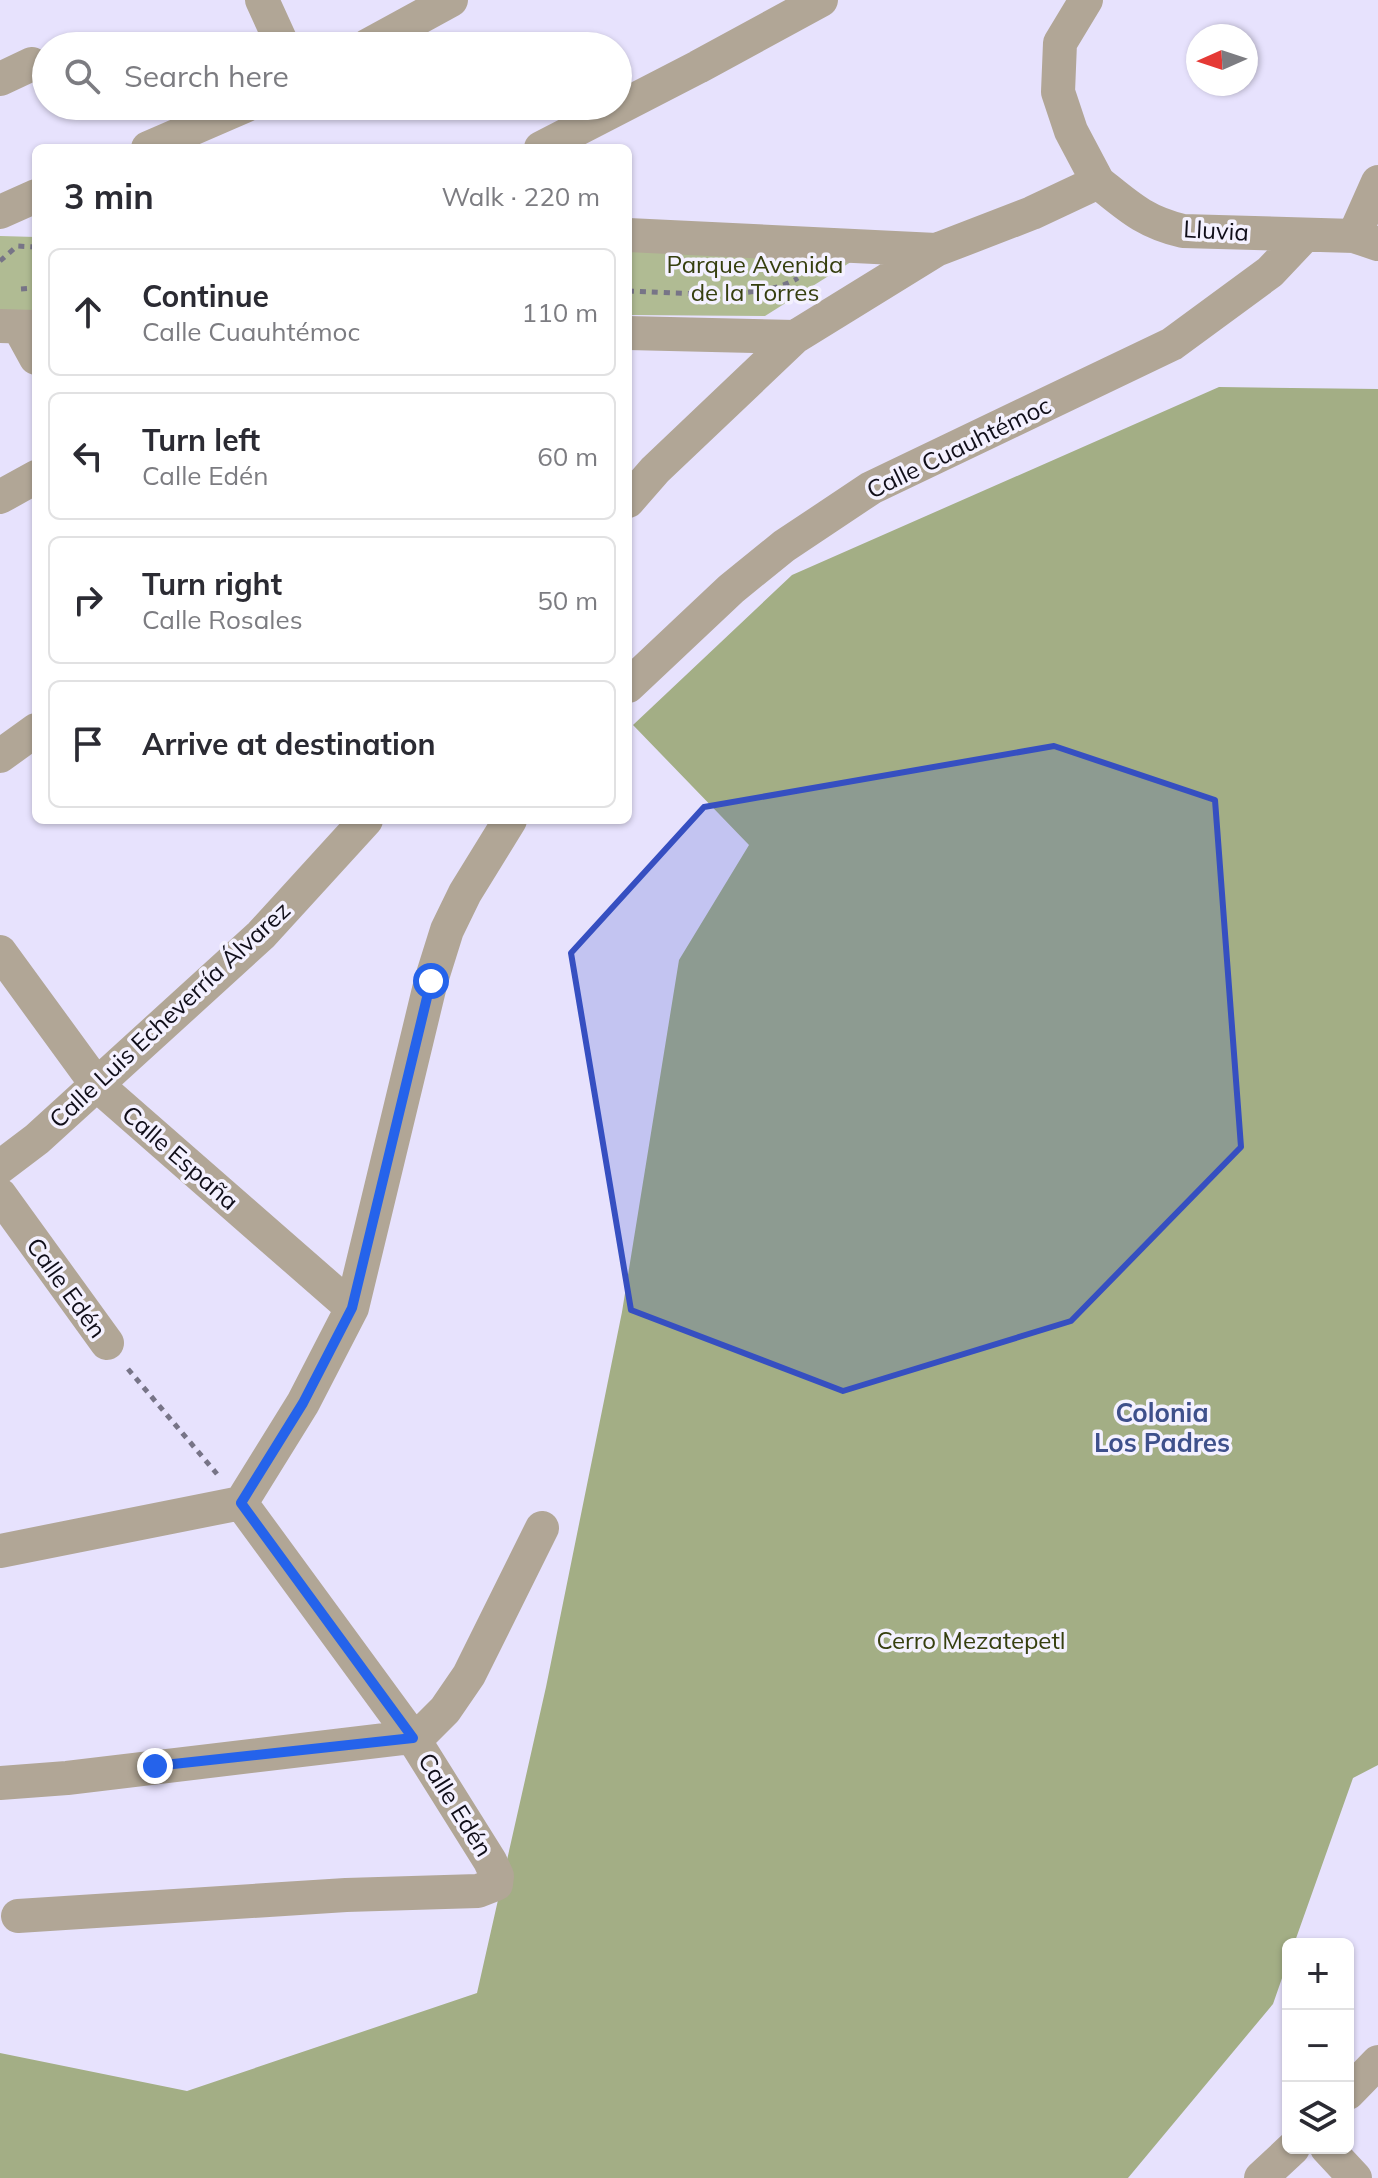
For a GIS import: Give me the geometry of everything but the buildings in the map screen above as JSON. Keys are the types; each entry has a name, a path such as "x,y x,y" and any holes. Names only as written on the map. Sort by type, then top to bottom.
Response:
{"street":[{"path":"262,0 277,32"},
{"path":"393,32 451,0"},
{"path":"632,101 821,0"},
{"path":"632,496 655,470 795,337 936,250 1032,213 1098,182 1071,131 1058,92 1060,43 1086,0"},
{"path":"0,79 32,64"},
{"path":"157,144 213,120"},
{"path":"549,144 595,120"},
{"name":"Lluvia","path":"1098,182 1134,212 1157,225 1183,231 1366,240"},
{"path":"1366,240 1378,182"},
{"path":"0,212 32,198"},
{"path":"0,221 32,221"},
{"path":"632,235 936,250"},
{"name":"Calle Cuauhtémoc","path":"632,682 784,546 858,497 1172,344 1270,272 1305,235"},
{"path":"18,327 32,351"},
{"path":"632,333 795,337"},
{"path":"0,497 32,479"},
{"path":"0,756 32,733"},
{"name":"Calle Luis Echeverría Álvarez","path":"0,1167 37,1139 261,935 362,824"},
{"path":"0,1551 241,1503 303,1403 352,1308 431,981 447,930 465,893 508,824"},
{"name":"Calle España","path":"0,952 97,1085 352,1308"},
{"name":"Calle Edén","path":"0,1195 107,1343"},
{"name":"Calle Edén","path":"18,1916 346,1895 478,1891 496,1884 497,1876 490,1861 413,1738 241,1503"},
{"path":"0,1783 419,1736 445,1710 469,1675 542,1528"},
{"path":"1354,2087 1378,2062"},
{"path":"1261,2178 1287,2154"},
{"path":"1333,2154 1355,2178"}],"path":[{"path":"0,261 17,246 32,247"},
{"path":"632,291 750,293 788,285 810,271"},
{"name":"Calle Edén","path":"107,1343 241,1503"}],"highlighted area":[{"path":"1054,746 1215,800 1241,1147 1071,1321 843,1391 631,1310 571,953 704,807"}],"green space":[{"path":"0,236 32,237 32,311 0,310"},
{"name":"Parque Avenida de la Torres","path":"632,242 881,243 765,316 632,315"},
{"name":"Cerro Mezatepetl","path":"1219,387 1378,389 1378,1765 1353,1778 1296,1938 1282,1938 1282,1978 1273,2004 1128,2178 0,2178 0,2053 187,2091 477,1993 546,1687 622,1312 679,960 749,845 633,725 792,575"}],"district":[{"name":"Colonia Los Padres","path":"1162,1428"}],"route":[{"path":"155,1766 413,1738 241,1503 303,1403 352,1308 431,981"}]}
